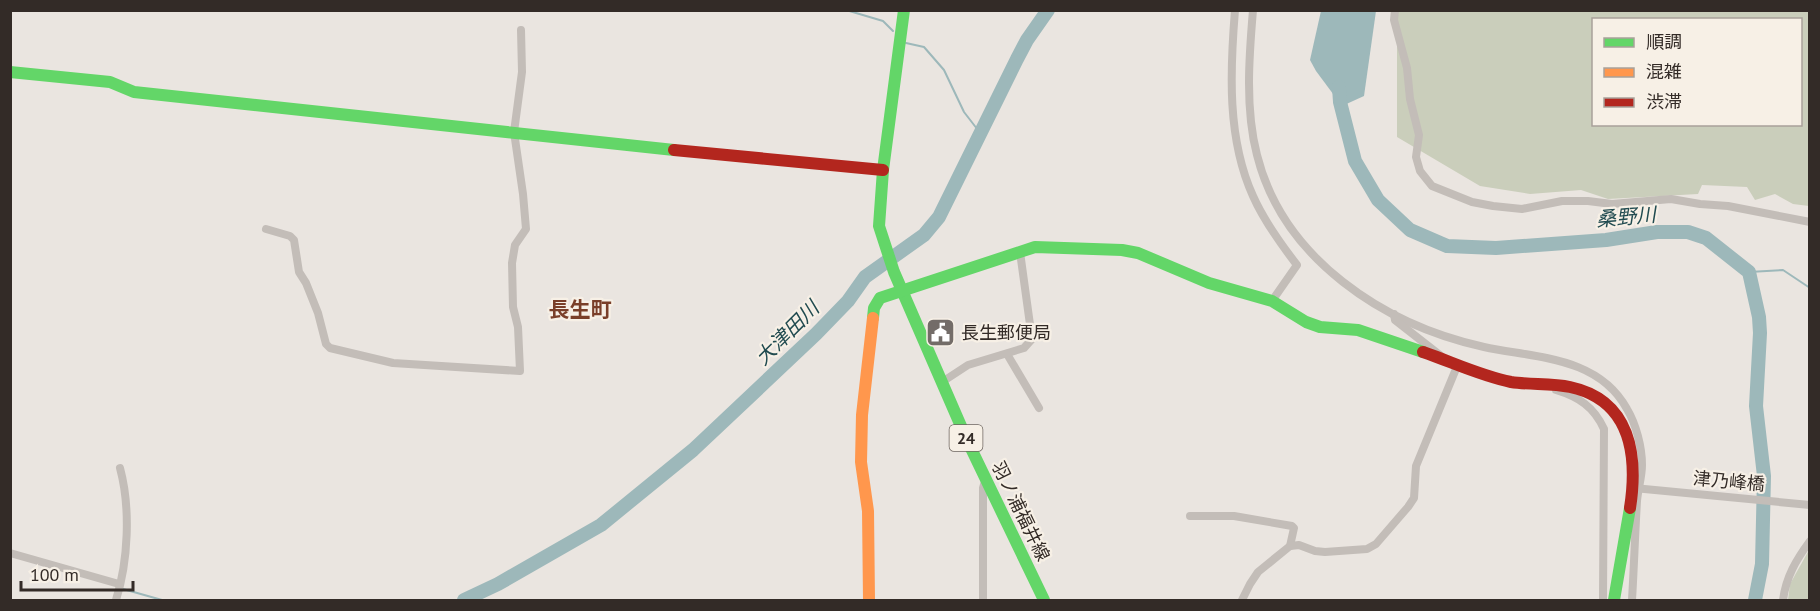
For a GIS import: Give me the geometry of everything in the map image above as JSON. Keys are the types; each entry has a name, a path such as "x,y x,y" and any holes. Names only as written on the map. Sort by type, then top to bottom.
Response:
{"street":[{"name":"24","path":"883,170 904,10"},
{"path":"1235,10 1233,110 1242,165 1252,195 1267,224 1298,265 1272,301"},
{"path":"1253,10 1250,55 1251,119 1257,154 1269,189 1291,229 1319,262 1340,282 1366,299 1394,314 1448,337 1482,346 1559,359 1600,378 1617,394 1628,409 1638,436 1642,465 1632,600"},
{"path":"1395,10 1394,20 1407,68 1410,99 1419,135 1416,157 1420,171 1432,186 1472,202 1493,206 1522,208 1562,201 1612,204 1671,199 1728,206 1809,222"},
{"path":"266,229 290,236 294,240 299,272 306,283 318,313 326,344 330,348 393,363 520,371 519,327 513,307 512,262 515,244 526,229 514,132 522,72 521,30"},
{"path":"10,72 110,82 134,92 757,159 883,170"},
{"name":"羽ノ浦福井線","path":"883,170 879,218 884,246 942,382 1044,600"},
{"path":"869,600 868,511 861,462 862,415 874,308 880,298 903,289 1035,247 1122,250 1138,253 1209,283 1272,301 1306,322 1320,327 1358,330 1507,381 1570,387 1603,401 1619,417 1628,434 1639,489 1614,600"},
{"path":"942,382 968,365 1024,348 1032,339 1020,252"},
{"path":"1394,314 1395,320 1440,354 1442,359"},
{"path":"1007,354 1039,408"},
{"path":"1242,600 1258,572 1290,546 1299,545 1325,552 1367,549 1376,544 1414,498 1416,466 1458,364"},
{"path":"1549,386 1579,398 1592,409 1604,429 1603,600"},
{"path":"116,600 126,559 126,520 120,468"},
{"path":"983,600 983,488 986,478"},
{"name":"津乃峰橋","path":"1639,489 1809,505"},
{"path":"1190,516 1234,516 1286,525 1294,528 1290,546"},
{"path":"1783,600 1785,585 1796,559 1809,541"},
{"path":"10,553 119,584"}],"green space":[{"path":"1397,11 1809,11 1809,206 1793,204 1775,194 1755,200 1747,187 1702,185 1698,194 1608,199 1581,190 1530,194 1480,186 1397,137"},
{"path":"1809,550 1809,600 1788,600 1790,584"}],"water":[{"path":"1321,11 1376,11 1364,96 1342,106 1310,60"}],"waterway":[{"path":"846,10 883,21 893,31"},
{"name":"大津田川","path":"464,600 498,584 601,525 693,450 816,334 848,301 865,277 924,235 939,217 1027,40 1048,10"},
{"path":"906,43 924,47 944,70 964,112 981,134"},
{"name":"桑野川","path":"1339,87 1340,102 1355,161 1378,200 1410,230 1447,246 1496,248 1606,240 1657,232 1688,232 1706,238 1749,272 1759,317 1756,406 1764,476 1762,564 1755,600"},
{"path":"1749,272 1783,270 1810,288"},
{"path":"123,589 162,600"}],"traffic: fast":[{"path":"904,10 883,170 879,226 894,272 967,440 1044,600"},
{"path":"10,72 110,82 134,92 674,150"},
{"path":"873,318 874,308 880,298 1035,247 1122,250 1138,253 1209,283 1272,301 1306,322 1320,327 1358,330 1423,352"},
{"path":"1614,600 1630,508"}],"traffic: slow":[{"path":"869,600 868,511 861,462 862,415 873,318"}],"traffic: jam":[{"path":"674,150 883,170"},
{"path":"1423,352 1478,373 1511,382 1570,387 1590,394 1606,404 1618,417 1631,450 1633,469 1630,508"}],"place":[{"name":"長生郵便局","path":"940,332"}],"district":[{"name":"長生町","path":"580,309"}]}
